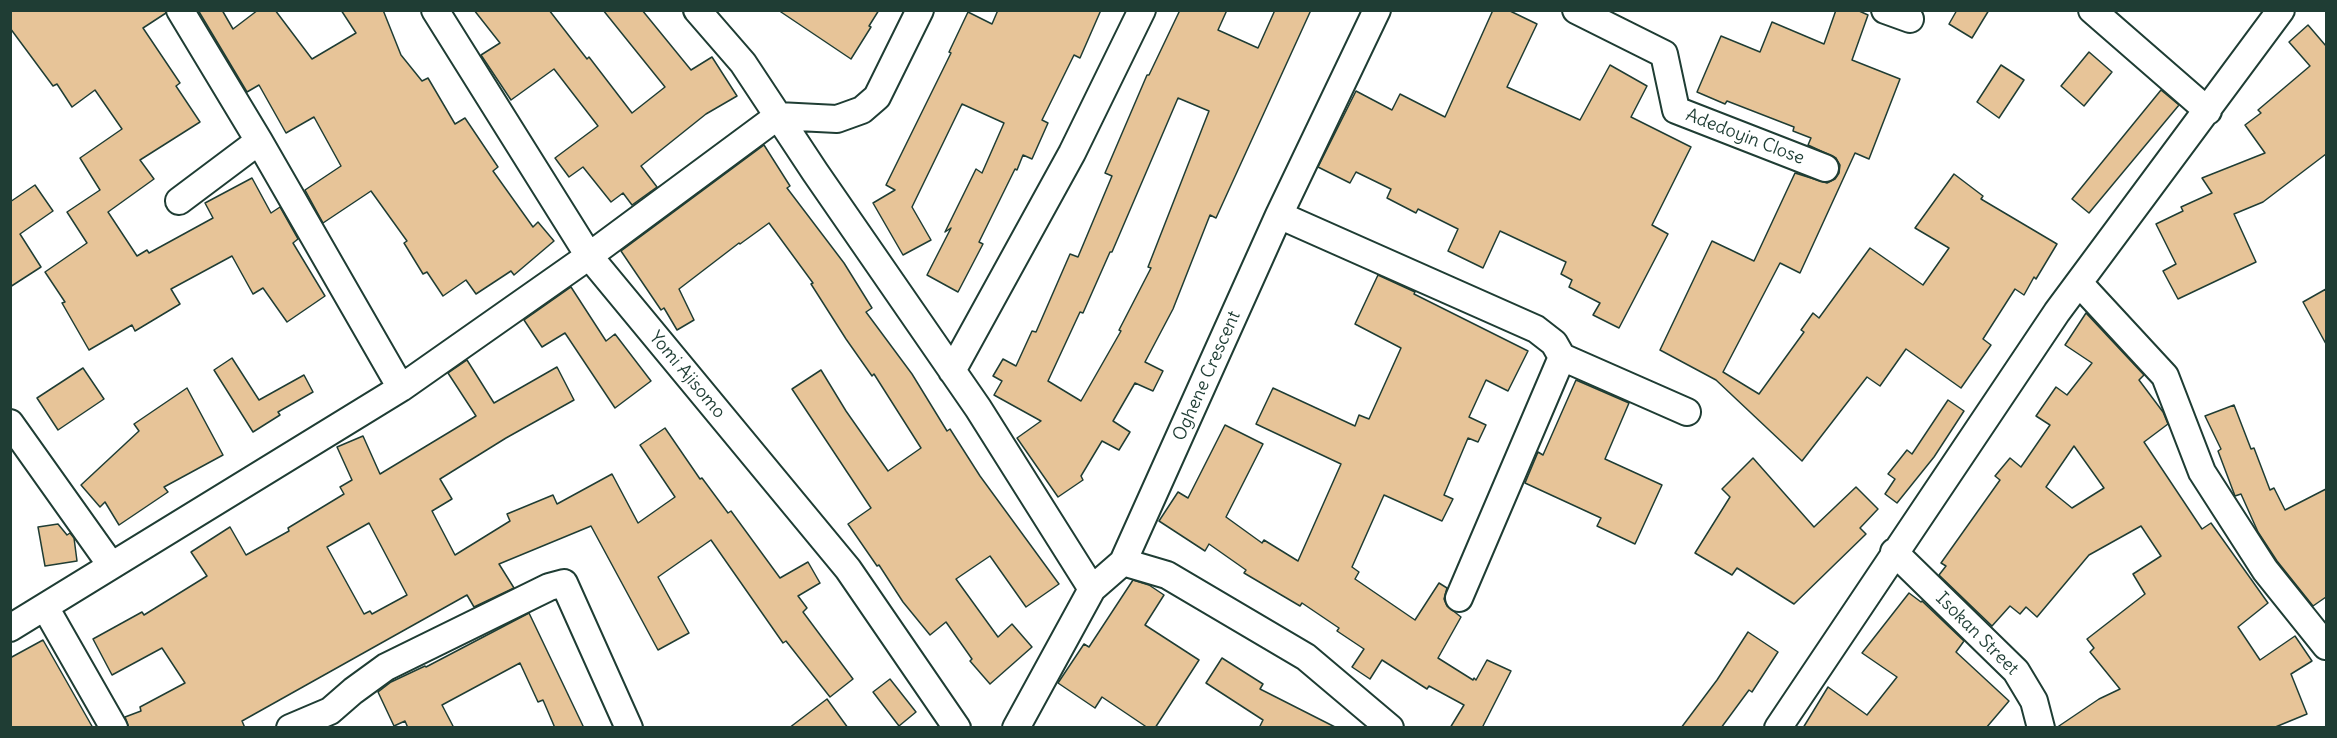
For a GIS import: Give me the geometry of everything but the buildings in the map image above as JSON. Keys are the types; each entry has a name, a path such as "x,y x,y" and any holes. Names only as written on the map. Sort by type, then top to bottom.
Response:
{"street":[{"path":"180,10 259,141 400,388"},
{"name":"Yomi Ajisomo","path":"435,10 589,256 848,569 957,728"},
{"path":"697,10 743,63 978,408 1092,590"},
{"path":"10,628 400,388 589,256 778,116 837,119 862,110 877,97 920,10"},
{"path":"952,371 1072,153 1142,10"},
{"name":"Oghene Crescent","path":"1016,728 1092,590 1123,562 1279,215 1377,10"},
{"name":"Adedoyin Close","path":"1576,10 1664,54 1676,110 1825,168"},
{"path":"1885,10 1910,19"},
{"path":"2091,10 2208,111"},
{"path":"1778,728 2056,312 2208,111 2281,10"},
{"path":"178,201 259,141"},
{"path":"1279,215 1536,330 1554,343 1562,357 1688,412"},
{"path":"2079,283 2165,375 2202,472 2265,570 2326,646"},
{"path":"1459,598 1562,357"},
{"path":"10,423 111,565"},
{"name":"Isokan Street","path":"1894,552 2016,671 2034,701 2041,728"},
{"path":"1123,562 1167,575 1306,657 1390,728"},
{"path":"290,728 335,719 353,691 386,667 549,587 564,583 629,728"},
{"path":"45,607 114,728"}]}
